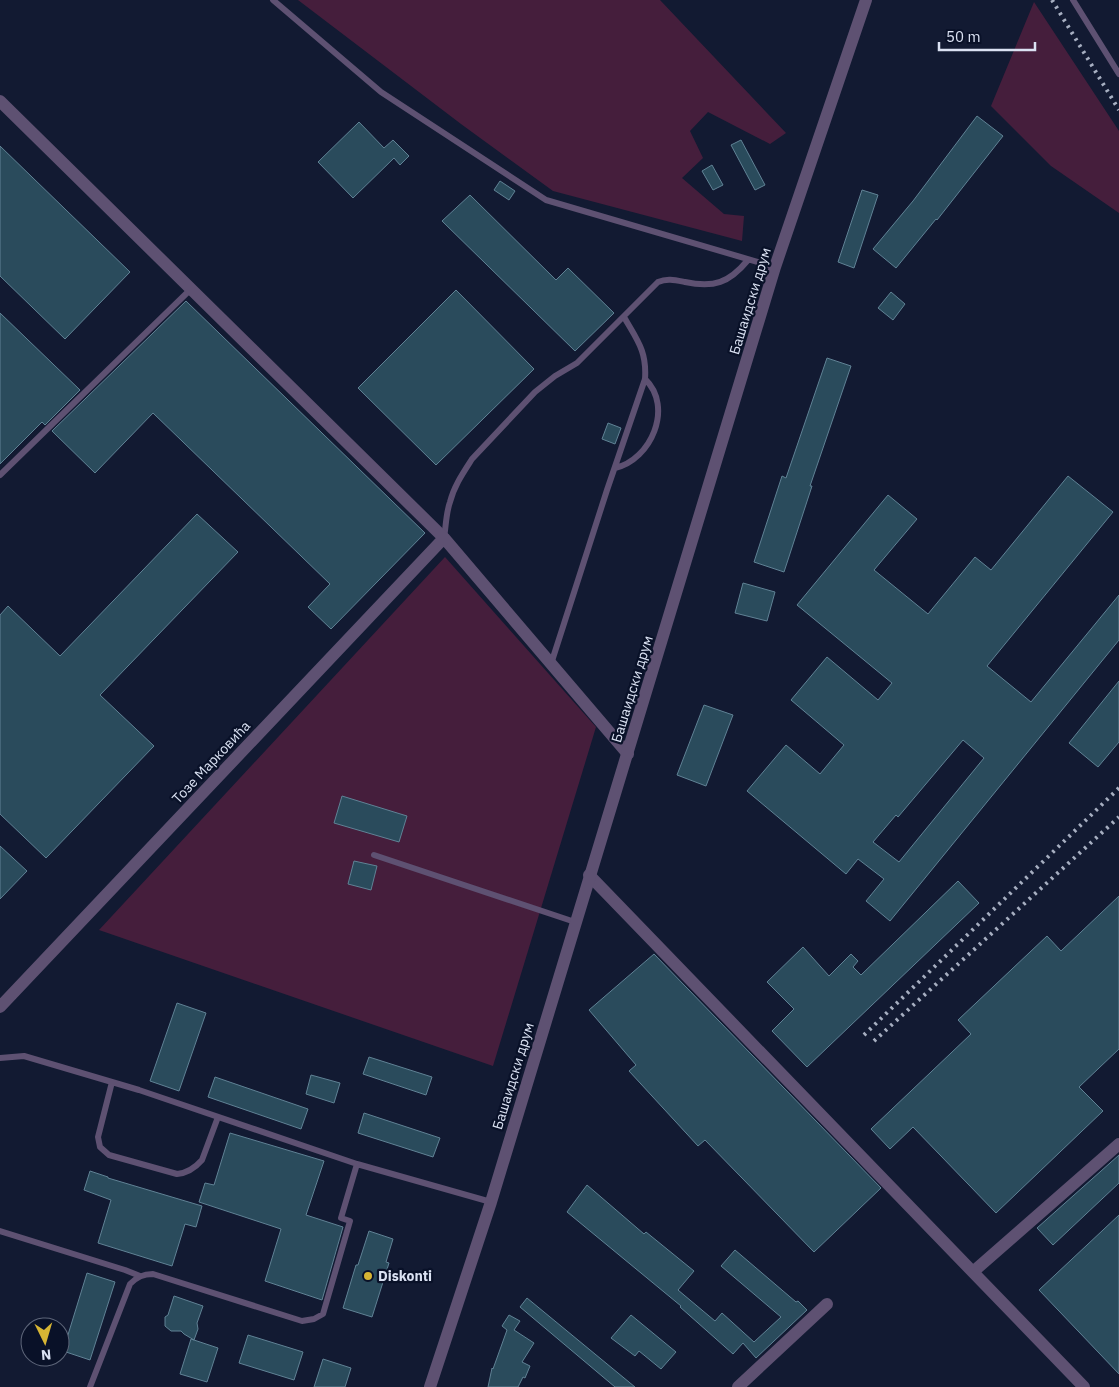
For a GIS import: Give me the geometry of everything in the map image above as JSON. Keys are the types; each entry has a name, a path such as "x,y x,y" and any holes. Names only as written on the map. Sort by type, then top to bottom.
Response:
{"street":[{"name":"Башаидски друм","path":"430,1387 491,1202 775,267 866,0"},
{"path":"0,101 444,538 628,754"},
{"name":"Тозе Марковића","path":"0,1007 444,538"},
{"path":"589,875 974,1271 1084,1387"},
{"path":"974,1271 1119,1144"},
{"path":"738,1387 826,1304"}],"lane":[{"path":"273,0 381,92 546,200 775,267"},
{"path":"1073,0 1119,74"},
{"path":"444,538 449,504 465,470 535,392 555,376 577,363 658,282 668,279 701,285 718,284 738,271 748,260"},
{"path":"0,476 191,290"},
{"path":"552,664 645,379 646,366 644,354 624,317"},
{"path":"615,468 632,460 654,434 658,415 656,395 652,386 645,379"},
{"path":"374,855 575,922"},
{"path":"0,1058 24,1056 112,1082 357,1164 491,1202"},
{"path":"112,1082 98,1137 100,1147 109,1155 177,1174 188,1171 202,1160 218,1117"},
{"path":"90,1387 130,1284 140,1276 153,1274 302,1320 314,1320 323,1314 350,1221 341,1218 357,1164"},
{"path":"0,1231 140,1276"}],"shaded area":[{"path":"298,0 660,0 786,133 770,144 708,112 690,131 703,158 682,178 724,214 744,216 742,241 553,191 461,124"},
{"path":"1034,2 1119,131 1119,213 1051,166 991,106"},
{"path":"445,557 596,727 493,1066 99,930"}],"building":[{"path":"977,116 1003,136 937,220 896,268 873,249 913,201"},
{"path":"359,122 384,148 393,140 409,156 400,165 394,158 353,198 318,162"},
{"path":"741,140 765,185 755,190 731,145"},
{"path":"0,146 130,272 65,339 0,276"},
{"path":"712,165 723,185 713,190 702,171"},
{"path":"500,181 515,191 509,200 494,190"},
{"path":"862,190 878,195 854,268 838,262"},
{"path":"470,195 556,280 568,268 614,313 575,351 442,221"},
{"path":"456,290 534,369 436,465 358,388"},
{"path":"891,292 905,304 893,320 878,308"},
{"path":"186,301 425,533 331,629 308,607 330,584 153,413 95,473 52,431"},
{"path":"0,313 80,390 45,425 42,422 0,464"},
{"path":"827,358 851,366 810,486 812,486 784,572 754,562 782,476 786,478"},
{"path":"608,423 621,428 615,444 602,439"},
{"path":"1068,476 1113,512 987,666 1031,702 1119,595 1119,640 890,921 866,901 884,879 858,859 846,874 747,791 786,745 820,774 844,745 791,700 827,657 878,700 892,683 797,605 888,495 917,519 874,570 928,614 975,557 991,570","holes":["963,740 984,758 899,862 873,842 896,815 898,817"]},
{"path":"197,514 238,552 100,695 154,746 46,858 0,814 0,615 8,606 60,656"},
{"path":"743,583 775,592 767,621 735,613"},
{"path":"1119,681 1119,742 1098,767 1069,743"},
{"path":"704,705 733,715 706,786 677,775"},
{"path":"342,796 407,816 399,842 334,823"},
{"path":"0,846 27,871 0,899"},
{"path":"354,861 377,866 371,890 348,884"},
{"path":"958,881 979,903 807,1067 772,1031 794,1009 767,982 803,947 829,976 851,954 858,961 853,967 861,975"},
{"path":"1119,896 1119,1049 1079,1087 1103,1111 996,1213 913,1127 890,1149 871,1129 971,1034 958,1020 1047,936 1061,951"},
{"path":"654,954 881,1188 814,1252 705,1140 698,1146 629,1071 636,1065 589,1010"},
{"path":"177,1003 206,1013 179,1091 150,1081"},
{"path":"369,1057 432,1077 426,1095 363,1074"},
{"path":"311,1075 340,1083 334,1103 306,1094"},
{"path":"215,1077 308,1109 301,1129 208,1097"},
{"path":"364,1113 440,1138 433,1157 358,1133"},
{"path":"230,1133 324,1161 306,1215 343,1227 322,1300 265,1281 281,1229 199,1202 205,1183 214,1185"},
{"path":"1119,1155 1119,1183 1053,1245 1037,1228"},
{"path":"90,1171 202,1206 196,1227 185,1224 172,1266 98,1243 111,1200 84,1190"},
{"path":"587,1185 644,1234 646,1232 694,1271 678,1290 715,1321 722,1313 754,1342 781,1317 721,1266 735,1250 807,1310 756,1358 743,1343 733,1354 681,1306 567,1212"},
{"path":"1119,1215 1119,1374 1039,1290"},
{"path":"369,1231 393,1239 386,1262 389,1263 372,1317 343,1308"},
{"path":"87,1273 115,1282 90,1360 70,1353 70,1328"},
{"path":"174,1296 203,1306 194,1340 181,1331 171,1331 165,1326 165,1317 168,1315"},
{"path":"527,1298 635,1387 615,1387 520,1307"},
{"path":"509,1315 520,1321 514,1330 534,1343 522,1362 530,1366 525,1378 523,1377 518,1387 488,1387 492,1368 507,1330 502,1326"},
{"path":"631,1315 676,1352 661,1369 639,1351 635,1356 611,1338"},
{"path":"248,1335 303,1352 294,1380 239,1363"},
{"path":"191,1339 218,1348 207,1382 180,1374"},
{"path":"323,1359 351,1368 345,1387 314,1387"}],"railway":[{"path":"1052,0 1119,110"},
{"path":"864,1035 1119,788"},
{"path":"874,1041 1119,817"}],"place":[{"name":"Diskonti","path":"368,1276"}]}
